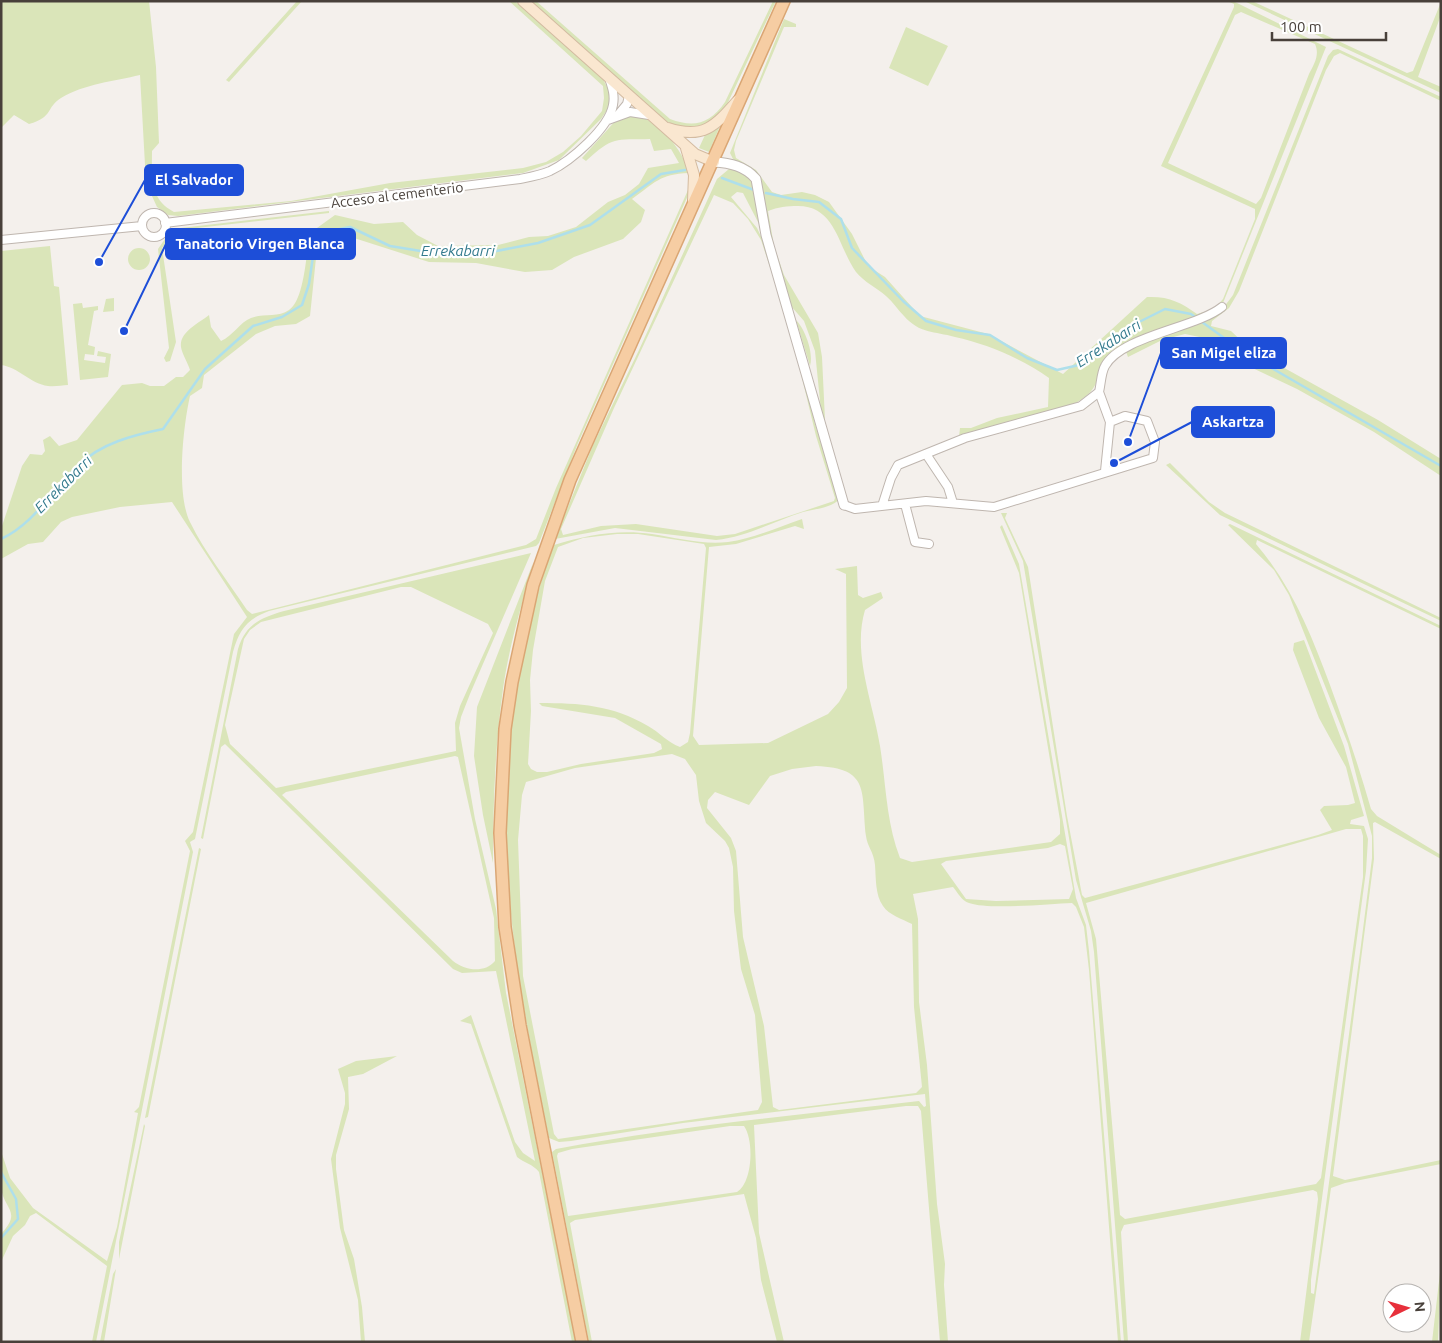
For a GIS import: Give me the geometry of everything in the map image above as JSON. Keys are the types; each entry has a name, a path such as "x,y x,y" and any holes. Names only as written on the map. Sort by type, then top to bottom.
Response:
{"main road":[{"path":"523,1 684,145 695,154 714,162"},
{"path":"582,1342 520,1025 505,927 500,833 505,729 522,626 556,515 588,438 691,214 784,1"},
{"path":"695,154 695,147 703,132 724,116 744,94"},
{"path":"664,127 690,134 703,132"},
{"path":"684,145 694,175 691,214"}],"street":[{"path":"609,78 614,93 614,113"},
{"path":"614,113 627,104 629,96"},
{"path":"614,113 636,112 652,116"},
{"name":"Acceso al cementerio","path":"165,223 520,179 549,171 570,160 614,113"},
{"path":"714,162 732,164 751,173 756,179 766,235 844,505 855,509 926,502 994,507 1105,471 1154,458 1155,442 1147,420 1125,416 1110,422"},
{"path":"154,213 162,216 165,223 162,232 154,237 146,233 142,226 144,218 154,213"},
{"path":"1,240 142,226"},
{"path":"1105,471 1110,422 1099,392 1104,367 1113,355 1154,335 1208,317 1222,307"},
{"path":"882,506 898,465 965,438 1081,406 1099,392"},
{"path":"926,454 948,487 953,503"},
{"path":"906,504 914,542 929,544"}],"green space":[{"path":"1,1 149,1 156,67 159,143 152,151 152,178 160,201 174,212 291,201 390,183 523,168 546,162 563,152 581,136 602,111 603,86 509,1 515,1 603,79 610,93 609,107 601,119 559,160 523,173 178,216 168,215 157,207 146,183 140,75 80,89 56,101 46,115 37,121 29,124 14,115 1,128"},
{"path":"297,1 302,1 229,82 226,80"},
{"path":"531,1 536,1 670,119 694,123 701,122 713,115 725,102 773,1 776,1 723,113 703,125 682,127 667,122"},
{"path":"1227,1 1233,1 1326,47 1223,303 1212,312 1112,350 1106,359 1097,382 1089,394 1070,406 959,437 960,428 971,428 997,418 1048,407 1049,378 1028,365 992,348 928,331 910,322 886,296 856,272 834,230 821,213 811,208 798,206 768,211 774,246 784,275 818,333 822,357 825,420 822,421 815,351 804,321 791,306 771,241 761,184 733,159 730,153 784,19 796,24 796,27 784,27 736,141 734,150 736,158 756,170 772,192 781,195 802,192 815,195 829,202 852,234 868,266 885,277 920,316 988,334 1063,374 1147,297 1174,301 1197,314 1214,309 1223,299 1255,219 1255,209 1161,166 1234,4","holes":["1241,12 1315,44 1317,56 1261,198 1256,204 1168,163 1235,15"]},
{"path":"1244,1 1252,1 1407,73 1413,71 1441,2 1441,15 1418,77 1441,87 1441,93"},
{"path":"906,27 948,46 928,86 889,68"},
{"path":"1338,49 1441,97 1441,101 1340,53 1334,56 1326,70 1239,291 1229,308 1212,321 1211,326 1231,331 1250,349 1378,420 1441,459 1441,476 1374,432 1297,389 1244,364 1219,341 1185,334 1162,340 1128,357 1125,349 1160,335 1199,323 1220,310 1233,295 1328,56 1333,50"},
{"path":"636,115 662,130 682,155 689,173 664,177 632,199 645,210 641,222 623,239 574,257 552,270 525,272 476,263 429,262 354,238 328,240 319,246 316,258 310,316 296,324 275,326 256,334 204,375 202,388 190,396 182,460 183,495 186,510 190,522 203,545 247,610 252,614 526,545 536,539 556,488 688,190 690,191 578,443 539,543 536,546 269,611 255,618 241,631 233,652 195,839 190,842 193,852 96,1342 92,1342 107,1266 36,1213 30,1216 25,1225 13,1236 1,1262 1,1234 11,1220 11,1215 2,1194 1,1151 10,1178 33,1208 107,1261 117,1227 138,1113 134,1112 139,1107 190,851 185,841 193,832 234,634 247,617 172,502 120,507 72,517 61,522 43,542 28,544 1,559 1,529 22,466 30,454 42,455 45,451 43,440 50,436 59,446 77,440 122,385 142,383 150,386 164,386 176,377 183,377 190,370 181,347 183,337 190,328 209,315 211,327 221,341 251,318 280,314 289,310 294,304 302,286 310,233 335,215 374,224 403,222 417,235 438,246 498,245 529,237 548,236 576,227 608,202 625,195 639,184 648,168 679,163 671,149 654,151 650,139 615,141 602,147 586,161 582,158 617,119"},
{"path":"720,126 709,152 699,148 705,135"},
{"path":"729,169 744,172 754,183 761,224 759,224 743,193 737,192 731,197 757,228 766,247 794,334 815,424 840,499 828,506 803,512 739,536 716,540 615,528 555,539 593,445 639,350 717,179","holes":["714,195 733,203 748,219 761,240 790,328 816,436 835,498 834,501 735,534 717,536 636,524 601,526 563,535 561,529 614,408"]},
{"path":"329,211 329,213 188,229 173,234 162,248 176,342 170,361 166,362 164,358 169,348 158,249 172,229"},
{"path":"50,246 54,286 59,287 68,385 42,385 7,366 1,365 1,251"},
{"path":"135,248 143,248 150,255 150,263 143,270 135,270 128,263 128,255"},
{"path":"114,298 114,311 103,312 106,299"},
{"path":"82,303 83,308 98,306 98,310 94,311 88,345 95,347 94,355 85,354 84,360 105,363 106,357 97,356 98,351 111,354 108,377 80,380 73,304"},
{"path":"796,320 803,329 808,342 811,355 810,366"},
{"path":"1170,463 1209,502 1225,513 1441,618 1441,621 1220,515 1166,465"},
{"path":"1001,513 1007,513 1005,518 1028,567 1067,816 1082,895 1085,898 1318,835 1332,830 1320,810 1324,806 1355,803 1346,767 1319,718 1293,650 1294,643 1304,640 1344,746 1364,816 1351,820 1350,824 1364,826 1368,839 1366,871 1311,1280 1311,1293 1314,1294 1361,945 1372,858 1372,836 1348,744 1289,595 1274,570 1228,525 1230,524 1441,626 1441,629 1257,540 1256,544 1280,577 1308,629 1341,716 1371,809 1377,816 1441,855 1441,859 1375,822 1373,823 1374,859 1333,1176 1345,1180 1441,1160 1441,1164 1345,1183 1331,1188 1309,1342 1300,1342 1318,1199 1317,1192 1313,1190 1124,1225 1121,1232 1128,1342 1124,1342 1094,952 1091,931 1076,880 1023,561","holes":["1346,829 1361,829 1363,836 1363,877 1321,1178 1316,1184 1125,1219 1120,1215 1096,939 1086,903"]},
{"path":"802,519 804,529 795,526 736,544 709,547 693,736 699,745 768,743 828,714 839,702 847,688 846,574 835,569 857,566 858,595 863,598 881,592 883,598 865,610 861,643 862,661 880,746 887,802 895,844 900,858 912,862 1051,842 1060,834 1060,820 1019,573 1000,527 1002,525 1019,564 1076,898 1086,925 1121,1342 1118,1342 1084,927 1076,907 1072,903 1004,906 978,905 964,900 953,887 913,894 918,919 919,1002 927,1065 937,1204 945,1264 944,1285 948,1342 940,1342 921,1111 918,1106 906,1106 754,1125 759,1233 784,1342 777,1342 761,1280 756,1238 744,1194 575,1220 570,1223 592,1342 589,1342 552,1152 556,1149 692,1127 783,1116 919,1101 924,1107 926,1106 925,1094 683,1123 571,1141 559,1142 549,1138 517,966 509,892 507,791 510,740 516,690 538,592 554,545 578,538 627,532 719,543 756,536","holes":["617,534 638,534 704,544 706,548 690,733 688,742 680,747 635,719 609,709 582,705 539,703 542,706 615,718 661,744 662,749 654,753 581,764 547,772 537,772 531,769 528,764 531,711 530,680 533,650 545,581 558,547 583,538","672,754 685,759 696,775 699,801 706,823 725,841 729,848 733,867 734,911 741,969 755,1015 762,1102 758,1110 558,1139 554,1134 523,976 518,840 522,795 526,782 575,768","816,766 834,768 855,777 860,785 866,836 874,860 876,886 880,902 889,912 912,924 914,1007 922,1087 916,1093 779,1110 773,1107 764,1026 743,937 736,851 731,838 707,808 708,800 715,792 749,805 770,776 792,769","1060,844 1065,846 1073,889 1069,899 996,901 966,899 941,864 946,861 1048,848","730,1126 744,1126 749,1141 750,1160 746,1179 737,1192 568,1216 558,1153 572,1149"]},
{"path":"531,553 470,694 459,728 475,819 496,909 506,993 576,1342 572,1342 539,1172 517,1157 471,1024 460,1021 471,1015 515,1142 523,1153 535,1161 496,971 462,973 453,969 225,744 221,747 203,839 201,838 241,640 255,623 284,611","holes":["401,587 411,587 488,624 493,633 460,706 455,723 456,751 276,788 230,744 225,725 244,639 250,630 261,622","455,756 458,757 494,918 495,961 480,969 463,967 453,961 282,795 286,792"]},
{"path":"533,563 512,641 503,689 495,776 493,863 474,756 477,707"},
{"path":"199,848 201,849 148,1117 145,1118"},
{"path":"397,1056 363,1074 348,1077 349,1109 336,1155 344,1230 354,1259 362,1307 365,1342 361,1342 358,1300 340,1228 331,1159 345,1104 345,1093 338,1069 356,1061"},
{"path":"144,1124 145,1126 119,1259 119,1242"},
{"path":"1441,1264 1438,1342 1432,1342"},
{"path":"116,1269 104,1342 100,1342 113,1274"}],"waterway":[{"name":"Errekabarri","path":"1,539 34,515 69,475 88,457 118,441 163,429 205,369 253,326 282,317 302,305 309,284 314,249 325,232 350,227 390,246 433,253 486,253 538,243 590,225 661,174 685,170"},
{"name":"Errekabarri","path":"722,178 754,190"},
{"name":"Errekabarri","path":"766,193 819,202 841,219 852,248 903,301 926,321 956,330 990,335 1027,358 1057,370 1079,365 1129,327 1165,309 1191,314 1242,351 1441,466"},
{"name":"Errekabarri","path":"1,1172 16,1199 18,1219 1,1238"}],"place":[{"name":"El Salvador","path":"99,262"},
{"name":"Tanatorio Virgen Blanca","path":"124,331"},
{"name":"San Migel eliza","path":"1128,442"},
{"name":"Askartza","path":"1114,463"}]}
